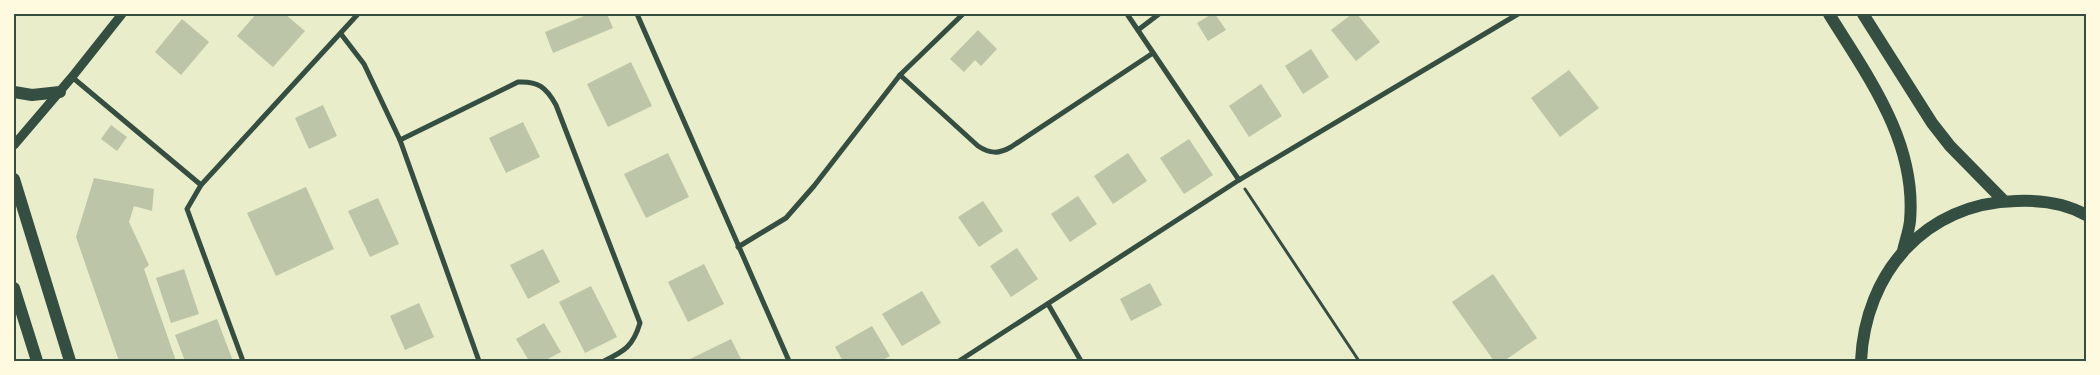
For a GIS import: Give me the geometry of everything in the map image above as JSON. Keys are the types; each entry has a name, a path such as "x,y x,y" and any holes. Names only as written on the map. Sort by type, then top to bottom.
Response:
{"main road":[{"path":"1829,14 1883,101 1896,129 1905,159 1909,190 1910,221 1903,251"},
{"path":"1863,14 1915,97 1944,138 2004,201"},
{"path":"14,92 32,95 60,92"},
{"path":"14,179 70,361"},
{"path":"1861,361 1863,330 1871,302 1885,275 1903,251 1924,232 1949,217 1976,206 2004,201 2030,200 2057,204 2086,214"},
{"path":"14,288 38,361"}],"street":[{"path":"14,145 60,92 122,14"},
{"path":"243,361 187,209 201,185 358,14"},
{"path":"637,14 789,361"},
{"path":"738,247 786,218 801,202 900,75 963,14"},
{"path":"1127,14 1239,180"},
{"path":"1138,30 1159,14"},
{"path":"959,361 1239,180 1518,14"},
{"path":"341,34 364,64 400,140 479,361"},
{"path":"900,75 978,146 990,152 998,153 1012,147 1153,53"},
{"path":"72,77 201,185"},
{"path":"400,140 518,82 530,82 544,88 556,105 640,323 636,336 629,347 604,361"},
{"path":"1048,304 1081,361"}],"path":[{"path":"1239,180 1359,361"}],"building":[{"path":"256,14 285,14 305,31 273,67 237,36"},
{"path":"589,14 607,14 613,28 553,53 545,32"},
{"path":"1215,14 1226,30 1208,41 1197,23"},
{"path":"1352,14 1357,14 1380,42 1356,61 1331,30"},
{"path":"182,19 209,42 181,75 155,52"},
{"path":"978,30 997,49 981,66 975,60 964,72 950,59"},
{"path":"1311,49 1329,77 1303,94 1285,66"},
{"path":"631,62 652,106 608,127 587,84"},
{"path":"1569,70 1599,108 1560,137 1531,98"},
{"path":"1261,84 1282,116 1249,137 1229,106"},
{"path":"323,105 337,136 309,149 295,118"},
{"path":"523,122 540,157 506,173 489,138"},
{"path":"111,125 127,137 117,151 101,139"},
{"path":"1189,139 1213,175 1184,194 1160,158"},
{"path":"668,153 689,197 646,218 624,174"},
{"path":"1128,153 1147,181 1113,204 1094,176"},
{"path":"94,178 154,189 152,211 134,206 129,222 149,265 144,269 176,361 119,361 76,237"},
{"path":"306,187 334,249 276,276 247,213"},
{"path":"1078,196 1097,224 1070,242 1051,214"},
{"path":"378,198 399,244 370,257 348,211"},
{"path":"983,201 1003,231 979,247 958,217"},
{"path":"1017,248 1038,279 1011,297 990,266"},
{"path":"543,249 560,282 528,299 510,265"},
{"path":"704,264 724,304 688,322 668,282"},
{"path":"184,269 199,314 171,323 156,278"},
{"path":"1493,274 1537,338 1504,361 1494,361 1452,302"},
{"path":"1150,283 1162,305 1131,321 1120,299"},
{"path":"591,286 617,337 585,353 559,302"},
{"path":"922,291 941,323 902,346 882,314"},
{"path":"419,303 434,337 405,350 390,316"},
{"path":"217,319 233,361 185,361 175,335"},
{"path":"544,323 561,352 544,361 529,361 516,339"},
{"path":"872,326 890,356 881,361 843,361 835,347"},
{"path":"731,339 742,361 688,361 688,360"}]}
